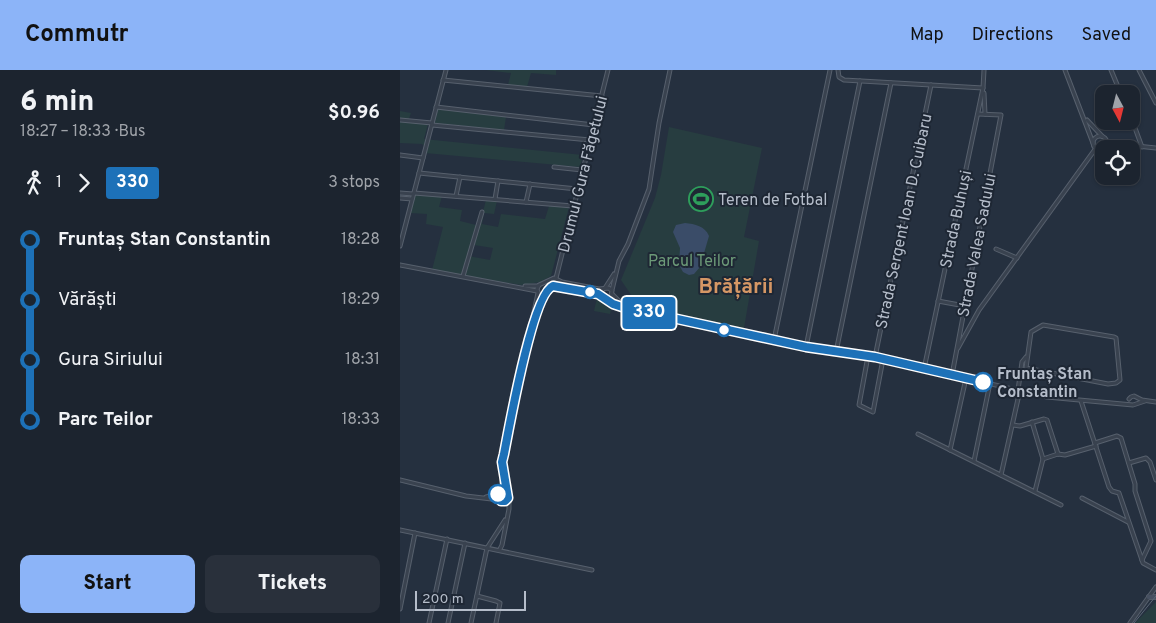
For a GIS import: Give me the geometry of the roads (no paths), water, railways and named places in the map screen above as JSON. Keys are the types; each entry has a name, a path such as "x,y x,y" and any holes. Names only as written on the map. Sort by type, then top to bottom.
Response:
{"main road":[{"path":"1149,597 1156,597"}],"street":[{"path":"400,246 446,70"},
{"name":"Drumul Gura Făgetului","path":"556,286 577,189 608,70"},
{"path":"602,295 604,288 615,272 649,189 659,123 670,70"},
{"path":"774,340 830,70"},
{"path":"838,70 838,76 842,80 983,88 985,114 978,114"},
{"name":"Strada Buhuși","path":"924,369 978,114 984,70"},
{"path":"1065,70 1095,146"},
{"path":"1112,70 1118,85"},
{"path":"1146,70 1140,72 1156,103"},
{"path":"443,80 602,96"},
{"path":"806,347 860,81"},
{"path":"836,352 891,83"},
{"name":"Strada Sergent Ioan D. Cuibaru","path":"875,357 931,85"},
{"path":"436,107 594,125"},
{"name":"Strada Valea Sadului","path":"952,375 1001,115 985,114"},
{"path":"1085,118 1106,140"},
{"path":"400,120 590,140"},
{"path":"1136,130 1142,147 1156,148"},
{"path":"1093,143 1096,137 1103,136"},
{"path":"957,351 980,310 1095,149"},
{"path":"400,155 423,158"},
{"path":"554,167 582,170"},
{"path":"419,173 577,189"},
{"path":"456,196 460,177"},
{"path":"495,199 498,181"},
{"path":"526,202 530,184"},
{"path":"400,193 573,206"},
{"path":"400,198 413,195"},
{"path":"463,276 482,212"},
{"path":"996,249 1017,258"},
{"path":"400,265 545,293"},
{"path":"606,298 609,298 612,292 615,272"},
{"path":"519,287 538,286 557,279 609,288 619,301 642,311"},
{"path":"499,550 502,543 508,504 500,492 502,462 530,334 538,286"},
{"path":"530,334 545,293 549,288 556,286 602,295 619,306 806,347 875,357 1047,397 1119,404 1131,404 1145,400"},
{"path":"938,301 965,306"},
{"path":"1002,475 1013,425 1022,362 1027,356 1031,332 1043,325 1114,336 1116,338 1121,378 1116,383 1108,384 1028,369 1025,366 1027,356"},
{"path":"868,356 859,405 873,412 883,359"},
{"path":"950,450 966,378"},
{"path":"974,462 990,383"},
{"path":"1119,404 1132,396 1156,402"},
{"path":"1137,398 1137,403"},
{"path":"1129,399 1131,404"},
{"path":"1081,400 1109,487 1112,491 1119,493 1142,561 1147,566 1156,570"},
{"path":"1013,425 1020,426 1044,419 1047,420 1058,454"},
{"path":"1032,422 1043,459 1035,491"},
{"path":"918,434 1061,504"},
{"path":"1043,459 1058,454 1065,455 1119,436 1129,462 1151,543 1142,561"},
{"path":"1129,462 1146,458 1156,464"},
{"path":"502,462 508,493 504,500"},
{"path":"1150,462 1156,480"},
{"path":"400,480 483,498 504,500"},
{"path":"483,498 500,492 508,493"},
{"path":"1082,498 1129,522"},
{"path":"471,623 487,548 507,517"},
{"path":"400,530 592,570"},
{"path":"400,609 415,533"},
{"path":"429,623 447,539"},
{"path":"494,539 499,539 502,543"},
{"path":"448,623 465,543"},
{"path":"491,544 494,549"},
{"path":"1130,623 1156,587"},
{"path":"477,596 500,603 496,623"}],"water":[{"path":"685,223 702,228 709,236 700,267 694,274 689,275 683,272 679,265 680,248 673,232 676,225"}],"tram line":[{"path":"1134,623 1156,596"}],"place":[{"name":"Teren de Fotbal","path":"701,199"},
{"name":"Fruntaș Stan Constantin","path":"983,382"}],"district":[{"name":"Brățării","path":"736,286"}],"park label":[{"name":"Parcul Teilor","path":"692,260"}]}
